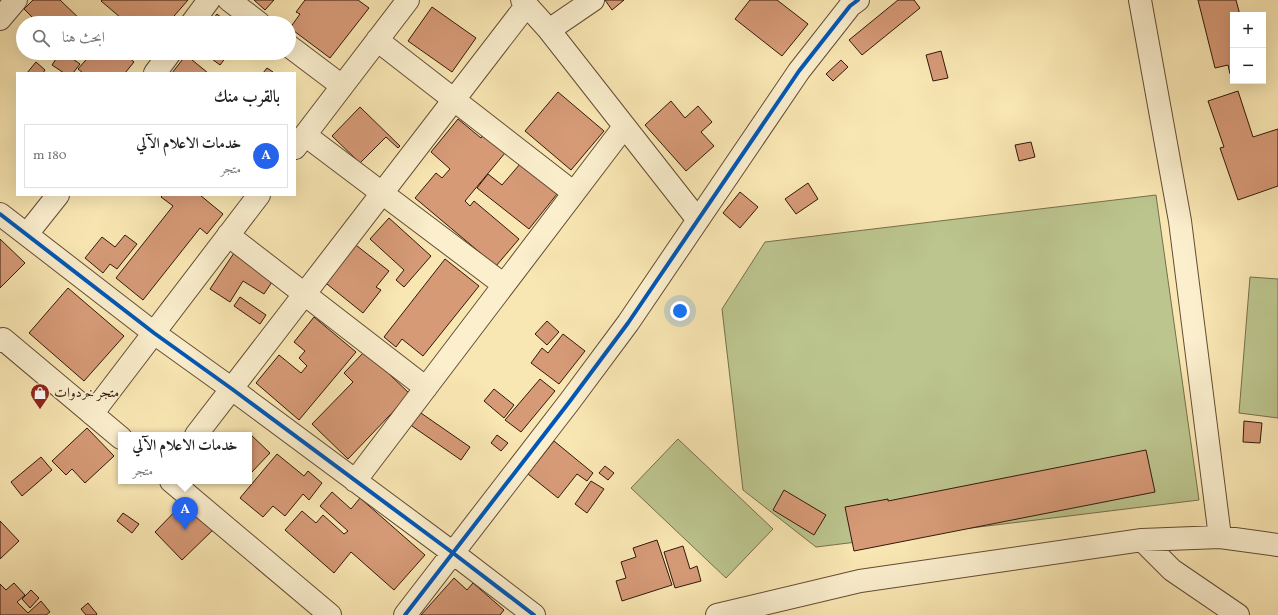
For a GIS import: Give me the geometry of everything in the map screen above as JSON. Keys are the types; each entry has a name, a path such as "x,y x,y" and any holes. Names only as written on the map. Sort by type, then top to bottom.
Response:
{"street":[{"path":"0,19 16,0"},
{"path":"197,16 209,0"},
{"path":"229,0 250,16"},
{"path":"408,0 300,141 382,194 504,285"},
{"path":"549,30 593,0"},
{"path":"405,615 570,401 628,323 799,71 850,6 858,0"},
{"path":"1140,0 1180,221 1220,536"},
{"path":"198,432 454,100 524,3 549,30 698,220"},
{"path":"377,40 574,193"},
{"path":"296,51 342,86"},
{"path":"156,72 165,60"},
{"path":"355,481 624,127"},
{"path":"27,234 57,196"},
{"path":"92,414 258,196"},
{"path":"0,214 154,333 453,553 534,615"},
{"path":"228,235 426,388"},
{"path":"1,339 118,436"},
{"path":"175,484 330,615"},
{"path":"717,615 860,581 1142,540 1220,536 1278,545"},
{"path":"1142,540 1172,570 1238,615"}],"green space":[{"path":"1156,195 1199,500 816,547 743,490 722,309 765,242"},
{"path":"1250,277 1278,279 1278,418 1239,413"},
{"path":"678,439 773,529 726,578 631,488"}],"building":[{"path":"33,0 60,0 77,16 31,16 24,9"},
{"path":"188,0 174,16 119,16 101,1"},
{"path":"254,0 274,0 265,10"},
{"path":"305,0 358,0 369,8 330,58 296,32 296,20 300,14 296,12"},
{"path":"605,0 624,0 612,10"},
{"path":"750,0 777,0 808,24 782,56 735,19"},
{"path":"898,0 914,0 920,8 862,55 849,40"},
{"path":"1198,0 1236,0 1239,12 1230,12 1230,74 1228,65 1215,68"},
{"path":"432,7 476,38 452,72 408,41"},
{"path":"941,51 948,78 933,81 926,55"},
{"path":"55,60 74,60 80,64 74,72 62,72 52,65"},
{"path":"86,60 132,60 134,62 126,72 82,72 78,69"},
{"path":"182,60 192,60 207,72 173,72"},
{"path":"213,60 224,60 220,65"},
{"path":"841,60 848,67 833,81 826,74"},
{"path":"36,62 45,70 44,72 28,72"},
{"path":"267,68 273,72 264,72"},
{"path":"1238,91 1253,137 1278,129 1278,186 1238,200 1220,148 1224,147 1208,101"},
{"path":"558,92 604,131 571,170 525,131"},
{"path":"671,101 685,118 698,106 712,122 701,132 714,146 686,171 645,125"},
{"path":"360,107 400,146 398,148 386,137 360,163 332,136"},
{"path":"458,119 481,138 483,135 505,153 465,201 470,206 474,201 519,239 496,266 415,198 436,173 442,178 450,169 431,152"},
{"path":"1031,142 1035,157 1019,161 1015,145"},
{"path":"520,164 557,194 529,229 477,188 488,174 502,185"},
{"path":"808,183 818,199 796,214 785,199"},
{"path":"740,192 758,207 740,228 723,213"},
{"path":"201,196 223,214 207,234 200,228 143,300 116,278 173,206 161,197"},
{"path":"389,218 431,256 404,287 396,280 404,270 370,239"},
{"path":"125,235 137,244 117,269 110,264 103,273 85,258 102,237 115,247"},
{"path":"0,239 25,263 0,288"},
{"path":"352,242 389,271 376,287 381,290 363,313 322,280"},
{"path":"234,253 274,279 264,294 243,281 230,302 210,289"},
{"path":"445,259 479,286 423,356 402,339 396,347 384,337"},
{"path":"68,288 124,336 84,381 29,333"},
{"path":"240,297 266,315 260,324 234,306"},
{"path":"314,317 356,352 299,420 256,383 279,355 301,373 307,366 299,358 305,351 294,342"},
{"path":"547,321 559,332 547,345 535,334"},
{"path":"563,334 585,351 559,384 531,363 542,348 548,353"},
{"path":"365,351 410,394 348,459 312,424 353,382 344,373"},
{"path":"540,379 555,391 521,432 505,420"},
{"path":"494,389 514,405 504,418 484,401"},
{"path":"418,411 470,447 461,460 409,424"},
{"path":"1244,421 1262,423 1260,443 1243,442"},
{"path":"87,428 114,456 85,483 72,469 66,475 52,461"},
{"path":"497,435 508,443 501,451 491,443"},
{"path":"252,436 270,453 252,472"},
{"path":"554,441 593,473 587,481 577,474 558,498 528,474"},
{"path":"1146,450 1155,492 854,551 845,507 888,499 888,501"},
{"path":"277,454 304,476 308,471 322,483 309,500 303,494 285,516 273,506 263,517 240,498"},
{"path":"41,457 52,470 22,496 11,482"},
{"path":"605,466 614,473 608,480 599,473"},
{"path":"591,481 604,489 587,513 575,504"},
{"path":"784,490 826,515 814,535 773,510"},
{"path":"332,492 351,509 360,498 425,555 394,590 351,552 334,573 285,530 302,511 316,523 323,515 344,534 348,531 320,506"},
{"path":"187,499 215,528 182,560 155,532"},
{"path":"123,513 139,524 132,533 117,521"},
{"path":"0,521 19,541 0,559"},
{"path":"657,540 672,585 622,601 616,581 626,578 621,562 636,557 633,548"},
{"path":"683,546 690,569 697,566 701,581 675,588 664,552"},
{"path":"454,578 467,590 473,583 504,610 500,615 421,615"},
{"path":"14,583 25,595 17,602 28,613 41,601 50,612 46,615 0,615 0,584 6,590"},
{"path":"31,590 39,598 30,608 22,599"},
{"path":"88,603 97,614 96,615 86,615 81,609"}],"cycle path":[{"path":"405,615 570,401 628,323 799,71 850,6 858,0"},
{"path":"0,214 154,333 453,553 534,615"}],"place":[{"name":"متجر خردوات","path":"40,410"},
{"name":"خدمات الاعلام الآلي","path":"185,530"}]}
